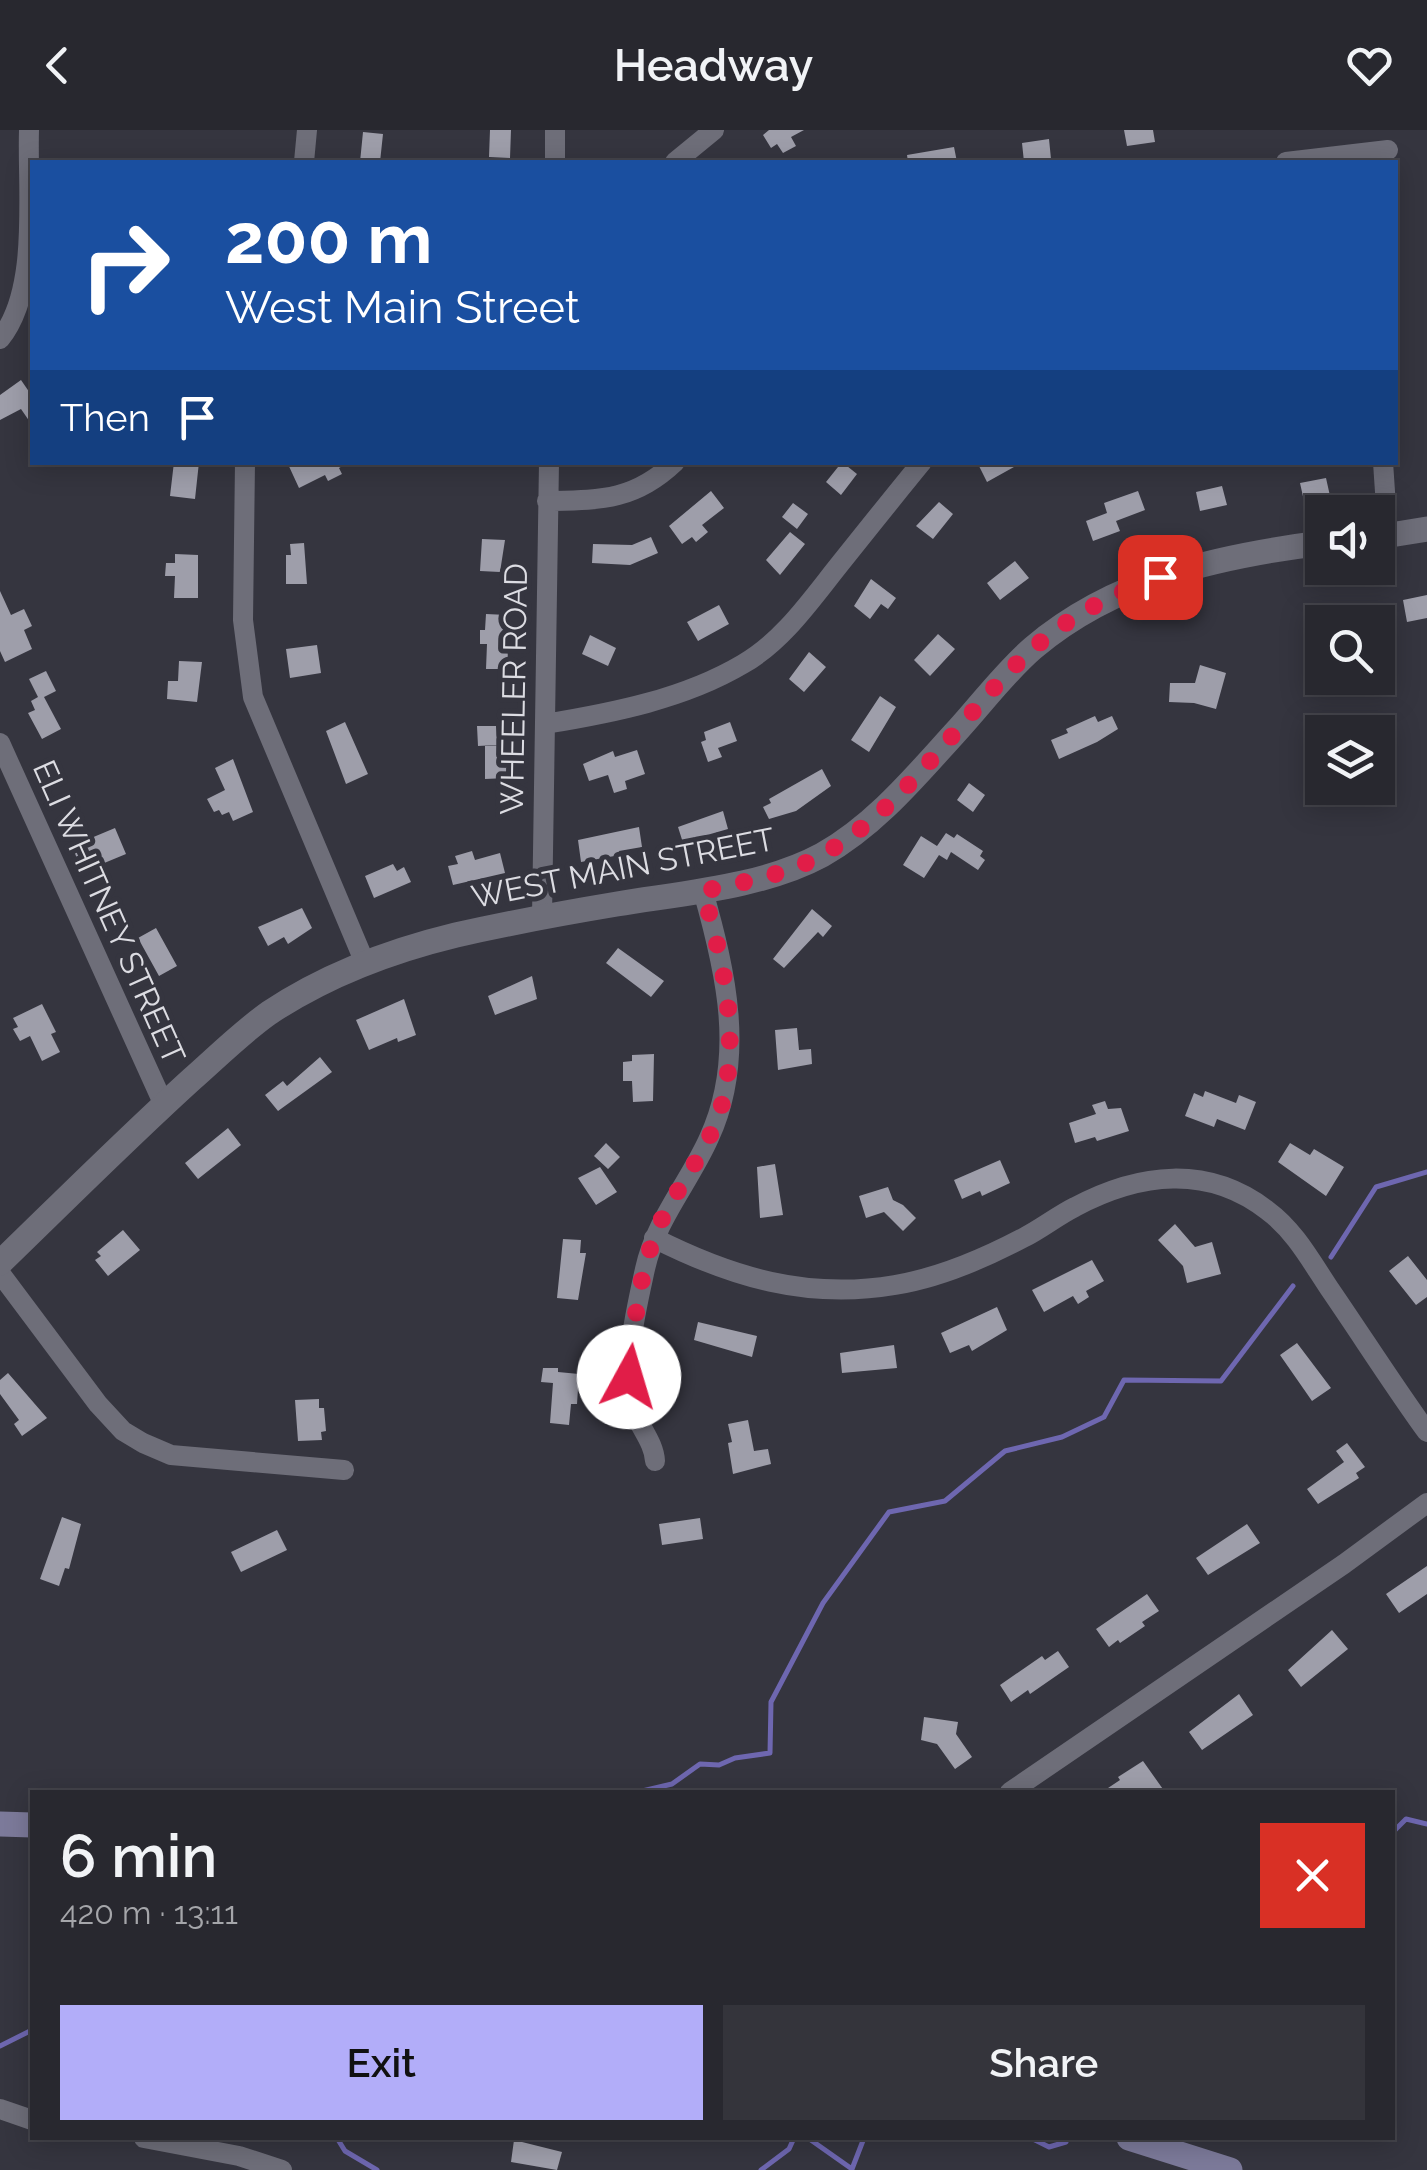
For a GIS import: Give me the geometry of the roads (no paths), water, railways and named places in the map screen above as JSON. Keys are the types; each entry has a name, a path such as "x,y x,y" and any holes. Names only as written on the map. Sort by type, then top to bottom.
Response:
{"main road":[{"path":"0,1824 30,1825"},
{"path":"1135,2140 1230,2170"}],"street":[{"path":"0,339 18,310 24,283 30,130"},
{"path":"304,160 307,130"},
{"path":"555,160 556,130"},
{"path":"677,160 714,130"},
{"path":"1301,160 1388,148"},
{"path":"245,465 243,620 253,698 366,963"},
{"name":"WHEELER ROAD","path":"542,917 548,465"},
{"path":"548,500 600,501 621,496 648,484 671,465"},
{"path":"545,724 654,700 745,664 770,645 806,606 920,465"},
{"path":"1383,465 1383,495"},
{"path":"1395,534 1427,529"},
{"name":"WEST MAIN STREET","path":"0,1263 164,1104 267,1015 330,978 417,945 542,917 703,891 808,862 855,834 913,779 1030,651 1072,618 1142,583 1199,566 1305,546"},
{"name":"ELI WHITNEY STREET","path":"0,743 164,1104"},
{"path":"655,1462 654,1451 631,1403 629,1377 640,1293 654,1238 709,1138 724,1097 730,1061 730,1012 703,891"},
{"path":"654,1238 698,1260 748,1278 808,1288 868,1289 917,1280 980,1258 1026,1237 1078,1205 1116,1190 1163,1178 1193,1178 1256,1202 1292,1234 1427,1432"},
{"path":"0,1273 98,1404 143,1444 171,1455 344,1470"},
{"path":"1013,1790 1344,1564 1427,1502"},
{"path":"0,2109 30,2119"},
{"path":"155,2140 239,2156 282,2170"}],"waterway":[{"path":"1331,1257 1376,1187 1427,1172"},
{"path":"646,1790 672,1784 700,1764 719,1765 735,1758 770,1753 771,1702 823,1603 889,1512 945,1501 1005,1451 1062,1437 1104,1417 1124,1380 1221,1381 1293,1286"},
{"path":"1395,1830 1406,1819 1427,1824"},
{"path":"0,2046 30,2031"},
{"path":"338,2140 345,2151 377,2170"},
{"path":"761,2170 789,2149 793,2140"},
{"path":"811,2140 852,2169 863,2140"},
{"path":"1035,2140 1049,2147 1066,2142"}]}
